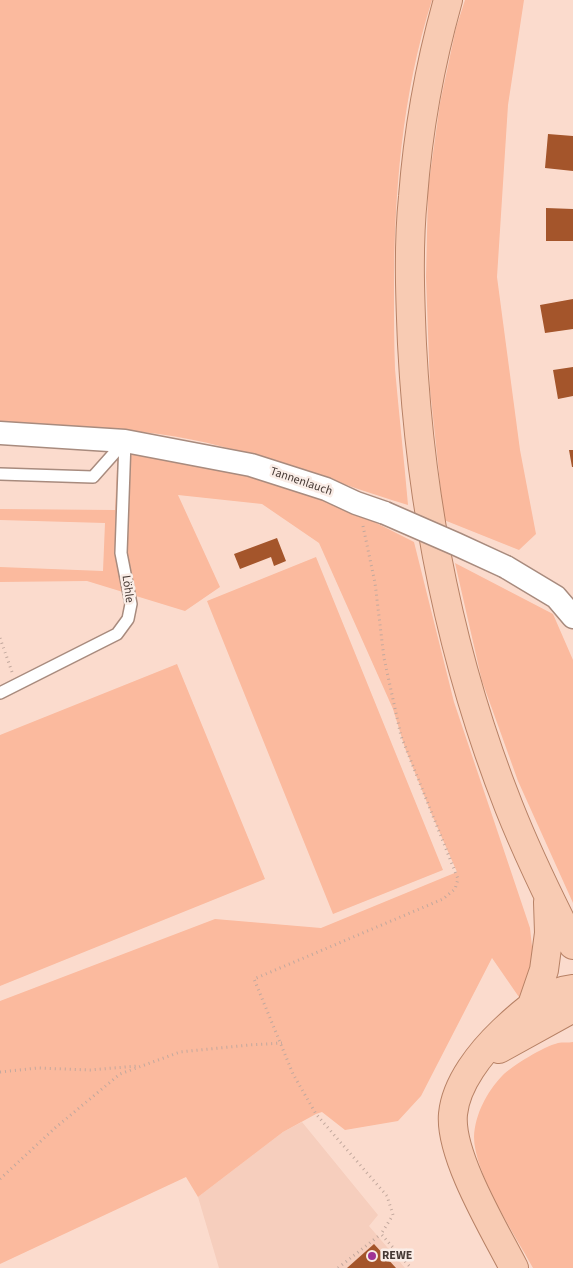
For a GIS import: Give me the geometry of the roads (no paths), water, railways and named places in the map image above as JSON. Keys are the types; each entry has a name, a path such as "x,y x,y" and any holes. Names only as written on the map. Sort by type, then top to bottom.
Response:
{"main road":[{"path":"448,0 431,70 412,199 410,292 417,415 423,465 437,555 466,681 509,807 547,896 573,945"},
{"path":"532,1005 544,970 547,951 549,933 547,896"},
{"path":"514,1268 464,1167 453,1127 456,1098 462,1084 493,1040 532,1005 550,995 573,989"},
{"path":"473,1067 516,1039 573,1008"},
{"path":"516,1039 537,1033 573,1030"}],"street":[{"name":"Tannenlauch","path":"0,433 125,441 251,465 326,489 456,544 506,568 556,597 573,617"}],"lane":[{"path":"0,474 93,477 125,441"},
{"name":"Löhle","path":"0,692 117,634 128,619 131,604 121,553 125,441"}],"place":[{"name":"REWE","path":"372,1256"}]}
